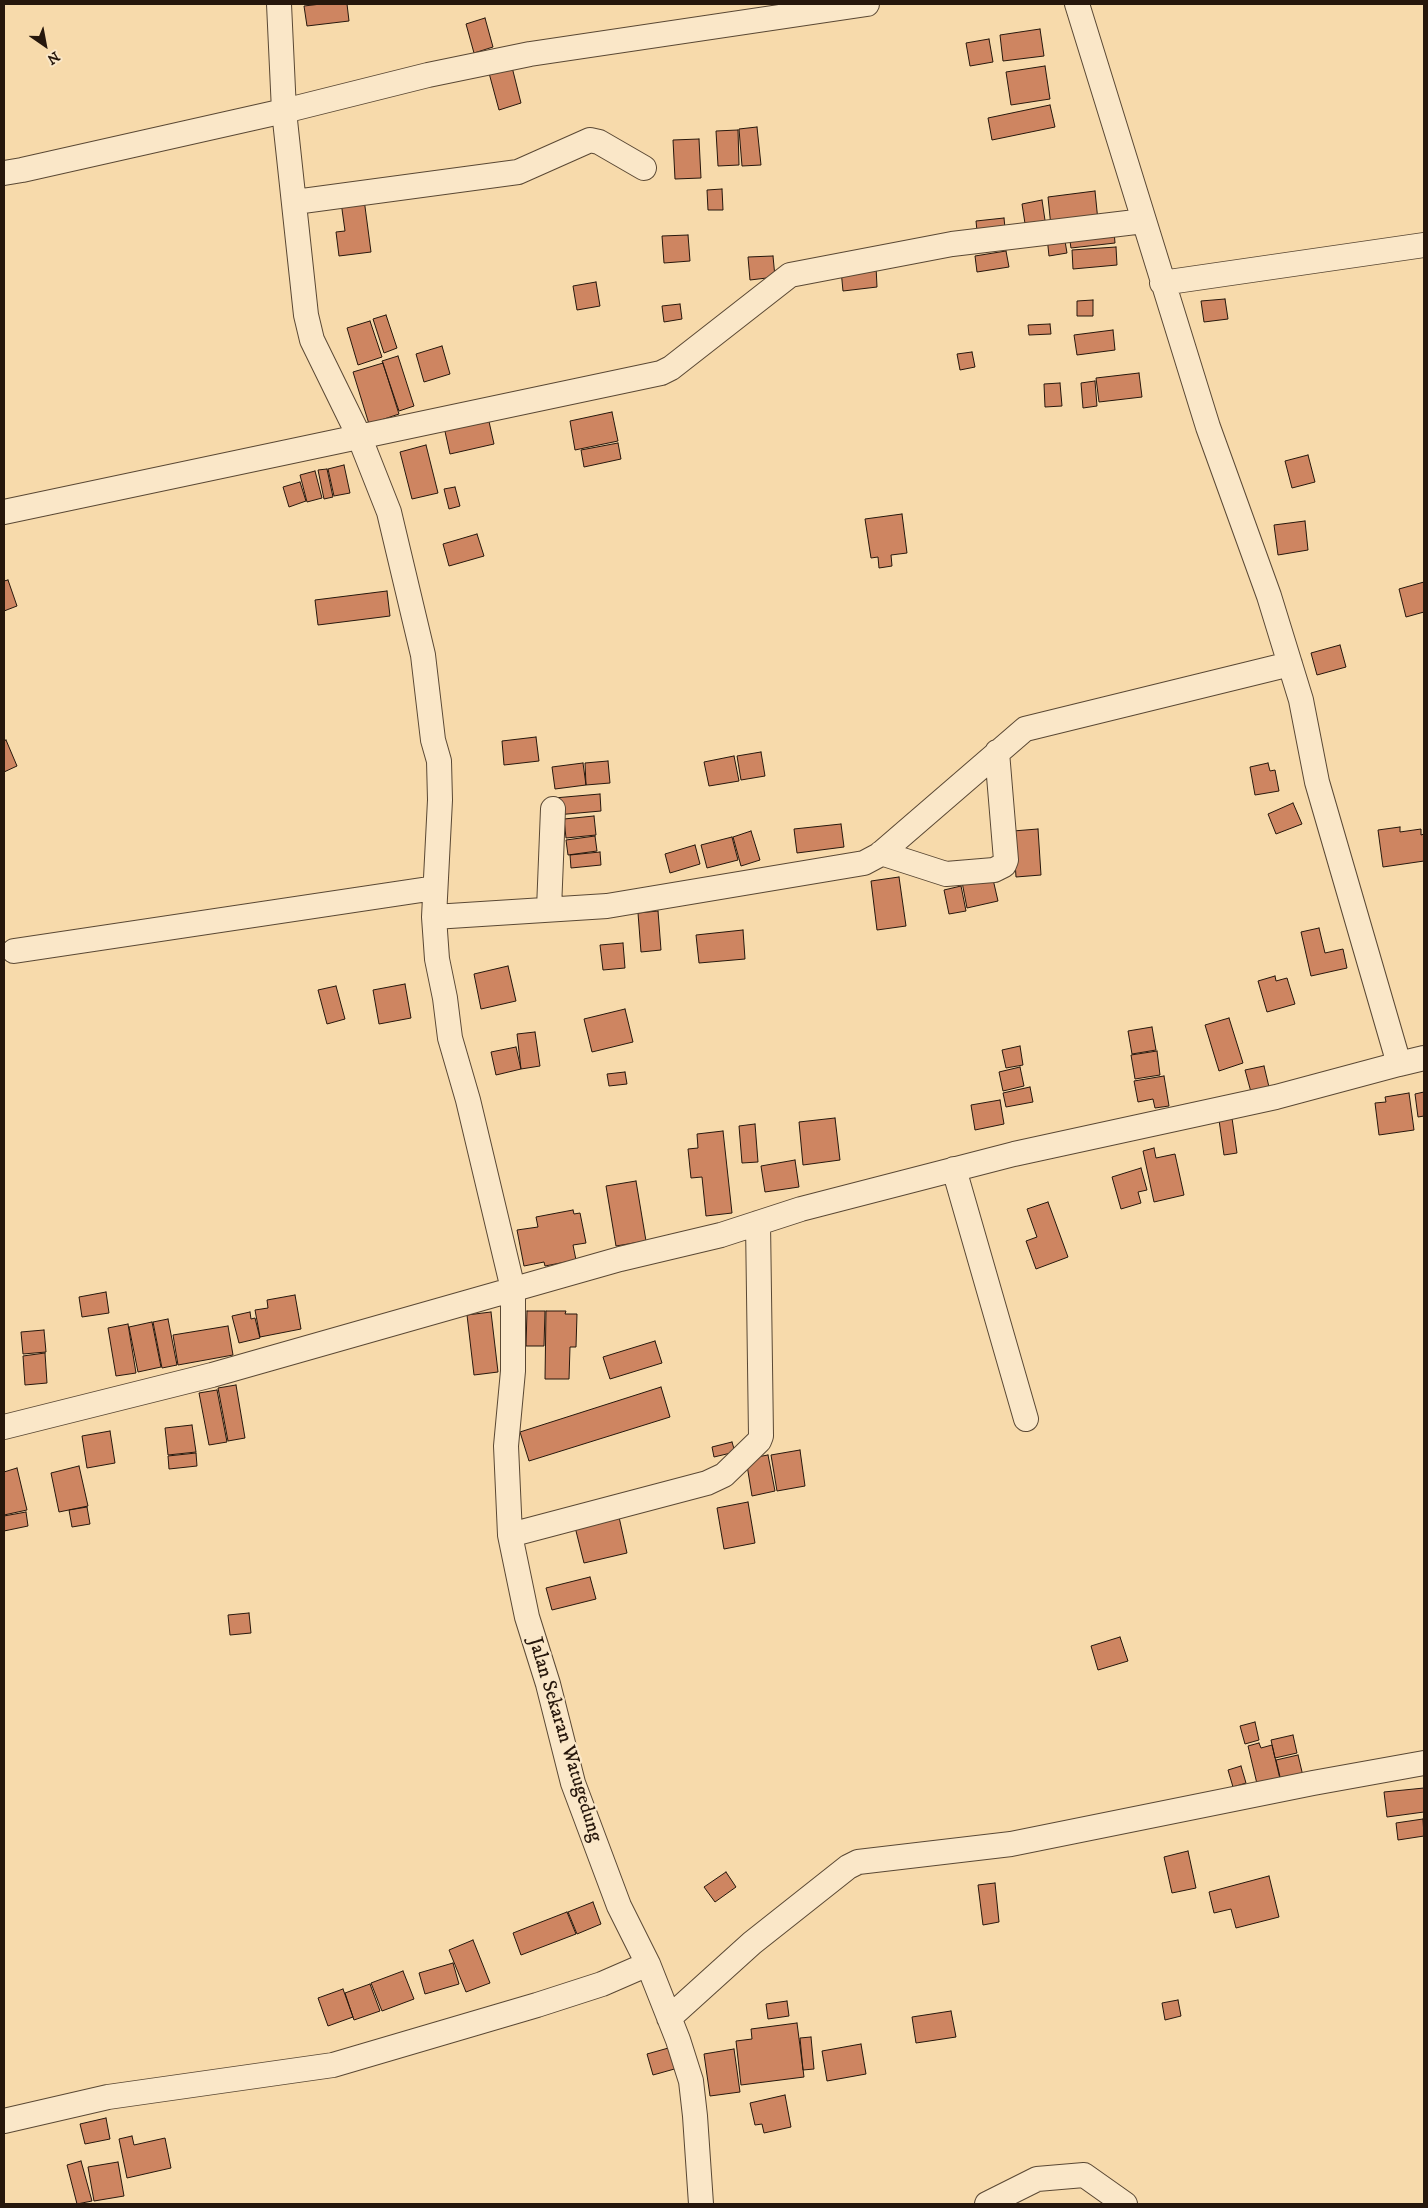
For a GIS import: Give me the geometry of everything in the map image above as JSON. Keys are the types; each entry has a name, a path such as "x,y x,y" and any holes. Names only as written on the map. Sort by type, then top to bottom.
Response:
{"street":[{"name":"Jalan Sekaran Watugedung","path":"279,4 284,111 306,315 312,340 359,436 389,512 423,654 433,740 438,761 440,800 434,916 437,959 445,998 450,1038 468,1100 513,1290 513,1371 506,1446 510,1535 527,1618 548,1684 573,1783 619,1906 648,1964 691,2081 701,2204"},
{"path":"4,173 284,111 428,75 530,54 867,4"},
{"path":"1077,4 1208,427 1269,596 1301,700 1317,782 1399,1064"},
{"path":"294,202 518,172 590,140 594,140 644,168"},
{"path":"4,512 661,373 671,368 790,276 952,244 1144,221"},
{"path":"1162,283 1424,244"},
{"path":"434,916 607,906 864,863 882,853 1025,729 1290,664"},
{"path":"882,853 946,874 994,870 1004,865 1006,860 997,752"},
{"path":"550,909 553,809"},
{"path":"14,951 435,888"},
{"path":"4,1428 212,1375 620,1259 721,1235 801,1209 954,1169 1014,1154 1276,1097 1424,1058"},
{"path":"954,1169 1026,1419"},
{"path":"510,1535 707,1483 724,1475 759,1441 761,1436 758,1223"},
{"path":"669,2018 752,1943 848,1867 858,1862 1011,1844 1314,1783 1424,1763"},
{"path":"4,2121 108,2097 332,2065 602,1984 648,1964"},
{"path":"987,2204 1037,2179 1084,2175 1125,2204"}],"building":[{"path":"347,4 349,21 307,26 304,6"},
{"path":"485,18 493,47 474,53 466,24"},
{"path":"1040,29 1044,56 1003,61 1000,35"},
{"path":"989,39 993,62 970,66 966,43"},
{"path":"1045,66 1050,99 1011,105 1006,72"},
{"path":"512,67 521,103 499,110 489,73"},
{"path":"1050,105 1055,127 992,140 988,118"},
{"path":"757,127 761,165 742,166 739,129"},
{"path":"738,130 739,165 718,166 716,131"},
{"path":"699,139 701,178 675,179 673,140"},
{"path":"722,189 723,210 708,210 707,190"},
{"path":"1095,191 1098,221 1051,227 1048,197"},
{"path":"364,199 371,252 339,256 336,232 345,231 341,202"},
{"path":"1042,200 1046,227 1026,230 1022,204"},
{"path":"1004,218 1005,228 977,231 976,221"},
{"path":"1114,231 1115,243 1071,248 1069,235"},
{"path":"688,235 690,261 664,263 662,236"},
{"path":"1064,235 1067,253 1049,256 1047,237"},
{"path":"1116,247 1117,265 1073,269 1072,250"},
{"path":"1006,251 1009,267 977,272 975,256"},
{"path":"773,256 775,277 750,280 748,257"},
{"path":"876,266 877,287 843,291 841,270"},
{"path":"596,282 600,306 577,310 573,286"},
{"path":"1225,299 1228,319 1204,322 1201,301"},
{"path":"1093,300 1093,316 1077,316 1077,301"},
{"path":"680,304 682,319 664,322 662,306"},
{"path":"386,315 397,348 384,353 373,319"},
{"path":"370,321 382,357 358,365 347,328"},
{"path":"1050,324 1051,334 1029,335 1028,325"},
{"path":"1113,330 1115,350 1077,355 1074,335"},
{"path":"442,346 450,374 424,382 416,354"},
{"path":"972,352 975,367 960,370 957,354"},
{"path":"398,356 414,406 399,411 382,361"},
{"path":"383,363 399,414 369,424 353,372"},
{"path":"1139,373 1142,397 1099,402 1096,378"},
{"path":"1095,381 1097,406 1083,408 1081,383"},
{"path":"1060,383 1062,406 1045,407 1044,384"},
{"path":"612,412 618,441 575,450 570,421"},
{"path":"488,417 494,444 450,454 444,427"},
{"path":"618,443 621,459 584,467 581,450"},
{"path":"426,445 438,493 412,499 400,452"},
{"path":"1308,455 1315,482 1292,488 1285,461"},
{"path":"344,465 350,493 334,496 328,469"},
{"path":"327,469 333,497 324,499 318,470"},
{"path":"315,471 322,498 307,502 300,475"},
{"path":"300,482 306,501 289,507 283,487"},
{"path":"455,487 460,506 449,509 444,489"},
{"path":"902,514 907,553 891,555 892,566 879,568 878,557 871,558 865,519"},
{"path":"1305,521 1308,550 1278,555 1274,525"},
{"path":"477,534 484,556 449,566 443,544"},
{"path":"8,580 17,606 4,611 4,581"},
{"path":"1424,582 1424,612 1406,617 1399,589"},
{"path":"387,591 390,616 318,625 315,600"},
{"path":"1340,645 1346,667 1317,675 1311,653"},
{"path":"536,737 539,761 504,765 502,741"},
{"path":"6,740 17,766 4,772 4,741"},
{"path":"761,752 765,776 741,780 737,756"},
{"path":"734,756 739,781 709,786 704,762"},
{"path":"608,761 610,783 586,785 585,763"},
{"path":"583,763 586,785 555,789 552,767"},
{"path":"1268,763 1270,771 1275,770 1279,791 1255,795 1250,767"},
{"path":"600,794 601,811 556,815 554,798"},
{"path":"1293,803 1302,824 1276,834 1268,814"},
{"path":"594,816 596,835 566,838 564,819"},
{"path":"841,824 844,847 797,853 794,829"},
{"path":"1400,827 1400,832 1421,829 1421,835 1424,834 1424,861 1383,867 1378,830"},
{"path":"1038,829 1041,875 1016,877 1013,831"},
{"path":"751,831 760,860 741,866 733,837"},
{"path":"595,836 597,851 568,855 566,840"},
{"path":"732,837 738,860 707,868 701,845"},
{"path":"695,845 700,864 670,873 665,854"},
{"path":"600,852 601,865 571,868 570,855"},
{"path":"992,875 998,901 967,908 962,882"},
{"path":"899,877 906,926 877,930 871,881"},
{"path":"961,886 966,911 949,914 944,890"},
{"path":"658,911 661,950 641,952 638,913"},
{"path":"1319,928 1325,953 1343,949 1347,968 1311,976 1301,932"},
{"path":"743,930 745,959 699,963 696,935"},
{"path":"623,943 625,968 603,970 600,945"},
{"path":"508,966 516,1001 481,1009 474,974"},
{"path":"1275,976 1276,981 1287,978 1295,1004 1267,1012 1258,981"},
{"path":"405,984 411,1018 379,1024 373,990"},
{"path":"336,986 345,1019 327,1024 318,990"},
{"path":"625,1009 633,1042 592,1052 584,1019"},
{"path":"1229,1018 1243,1063 1219,1071 1205,1025"},
{"path":"1152,1027 1156,1050 1132,1054 1128,1031"},
{"path":"535,1032 540,1066 521,1069 517,1034"},
{"path":"1020,1046 1023,1065 1006,1068 1002,1050"},
{"path":"516,1047 521,1069 496,1075 491,1052"},
{"path":"1157,1051 1160,1075 1135,1079 1131,1055"},
{"path":"1264,1066 1269,1087 1251,1092 1245,1070"},
{"path":"1020,1067 1024,1086 1003,1091 999,1072"},
{"path":"625,1072 627,1084 609,1086 607,1074"},
{"path":"1164,1076 1169,1106 1155,1108 1153,1099 1138,1102 1134,1081"},
{"path":"1030,1087 1033,1102 1006,1107 1003,1093"},
{"path":"1424,1092 1424,1116 1418,1117 1415,1094"},
{"path":"1409,1093 1414,1130 1379,1135 1375,1103 1386,1102 1385,1097"},
{"path":"1000,1100 1004,1124 975,1130 971,1105"},
{"path":"835,1118 840,1160 803,1165 799,1122"},
{"path":"1232,1118 1237,1153 1224,1155 1219,1120"},
{"path":"755,1124 758,1162 742,1163 739,1126"},
{"path":"723,1131 732,1213 706,1216 702,1177 691,1178 688,1149 698,1148 697,1134"},
{"path":"1154,1148 1156,1158 1175,1154 1184,1195 1154,1202 1143,1151"},
{"path":"795,1160 799,1187 765,1192 761,1166"},
{"path":"1141,1168 1147,1190 1138,1192 1141,1203 1121,1209 1112,1177"},
{"path":"636,1181 646,1241 616,1246 606,1186"},
{"path":"1048,1202 1068,1257 1036,1269 1026,1241 1037,1237 1027,1209"},
{"path":"573,1210 574,1214 580,1213 586,1243 573,1245 576,1260 545,1266 544,1262 524,1266 517,1230 538,1227 536,1217"},
{"path":"106,1292 109,1313 82,1317 79,1297"},
{"path":"295,1295 301,1329 260,1337 255,1310 268,1308 267,1300"},
{"path":"527,1311 545,1311 544,1346 526,1346"},
{"path":"546,1311 566,1311 565,1314 577,1314 576,1347 570,1347 569,1379 545,1379"},
{"path":"250,1312 251,1319 255,1318 260,1338 239,1343 232,1316"},
{"path":"491,1312 498,1372 474,1375 467,1315"},
{"path":"168,1319 177,1365 162,1368 153,1322"},
{"path":"152,1322 161,1367 138,1372 129,1327"},
{"path":"128,1324 136,1373 116,1376 108,1328"},
{"path":"228,1326 233,1355 178,1365 173,1335"},
{"path":"44,1330 46,1352 23,1354 21,1332"},
{"path":"655,1341 662,1363 610,1379 603,1357"},
{"path":"45,1353 47,1383 25,1385 23,1356"},
{"path":"236,1385 245,1438 228,1441 218,1388"},
{"path":"661,1387 670,1417 529,1461 520,1432"},
{"path":"217,1390 227,1442 209,1445 199,1393"},
{"path":"192,1425 196,1452 168,1455 165,1428"},
{"path":"110,1431 115,1463 87,1468 82,1436"},
{"path":"732,1442 735,1452 714,1457 712,1447"},
{"path":"800,1450 805,1486 777,1491 771,1455"},
{"path":"196,1453 197,1466 169,1469 168,1456"},
{"path":"768,1455 775,1491 752,1496 746,1459"},
{"path":"79,1466 88,1506 59,1512 51,1473"},
{"path":"17,1468 27,1510 4,1515 4,1472"},
{"path":"748,1502 755,1543 724,1549 717,1508"},
{"path":"87,1507 90,1524 72,1527 69,1510"},
{"path":"26,1512 28,1526 4,1531 4,1516"},
{"path":"619,1517 627,1553 584,1563 575,1527"},
{"path":"590,1577 596,1599 552,1610 546,1588"},
{"path":"249,1613 251,1633 230,1635 228,1615"},
{"path":"1120,1637 1128,1661 1098,1670 1091,1646"},
{"path":"1255,1722 1259,1740 1245,1744 1240,1726"},
{"path":"1293,1735 1297,1753 1275,1758 1271,1740"},
{"path":"1259,1743 1261,1748 1272,1745 1281,1783 1258,1788 1248,1746"},
{"path":"1298,1755 1303,1776 1281,1781 1276,1760"},
{"path":"1241,1766 1246,1783 1233,1787 1228,1770"},
{"path":"1424,1788 1424,1812 1387,1817 1384,1792"},
{"path":"1423,1819 1424,1836 1398,1840 1396,1823"},
{"path":"1188,1851 1196,1888 1172,1893 1164,1857"},
{"path":"726,1872 736,1887 715,1902 704,1887"},
{"path":"1269,1876 1279,1917 1236,1928 1231,1909 1214,1913 1209,1892"},
{"path":"995,1883 999,1922 983,1925 978,1885"},
{"path":"593,1902 601,1924 577,1934 568,1912"},
{"path":"567,1912 576,1934 521,1955 513,1933"},
{"path":"473,1940 490,1983 466,1992 449,1950"},
{"path":"453,1963 459,1984 425,1994 419,1973"},
{"path":"403,1971 414,1999 382,2011 371,1983"},
{"path":"370,1984 380,2011 354,2020 345,1993"},
{"path":"343,1989 353,2017 328,2026 318,1998"},
{"path":"1178,2000 1181,2016 1165,2020 1162,2003"},
{"path":"787,2001 789,2016 768,2019 766,2004"},
{"path":"951,2011 956,2037 916,2043 912,2017"},
{"path":"797,2023 804,2077 741,2085 736,2041 752,2039 751,2029"},
{"path":"811,2037 814,2069 803,2070 800,2038"},
{"path":"861,2044 866,2074 827,2081 822,2051"},
{"path":"672,2047 678,2068 653,2075 647,2054"},
{"path":"734,2049 740,2092 710,2096 704,2054"},
{"path":"785,2095 791,2127 764,2133 762,2124 755,2125 750,2103"},
{"path":"106,2118 110,2139 85,2144 80,2124"},
{"path":"132,2136 134,2145 165,2138 171,2168 127,2178 119,2139"},
{"path":"81,2161 92,2201 77,2204 67,2165"},
{"path":"118,2162 124,2196 94,2201 88,2167"}]}
